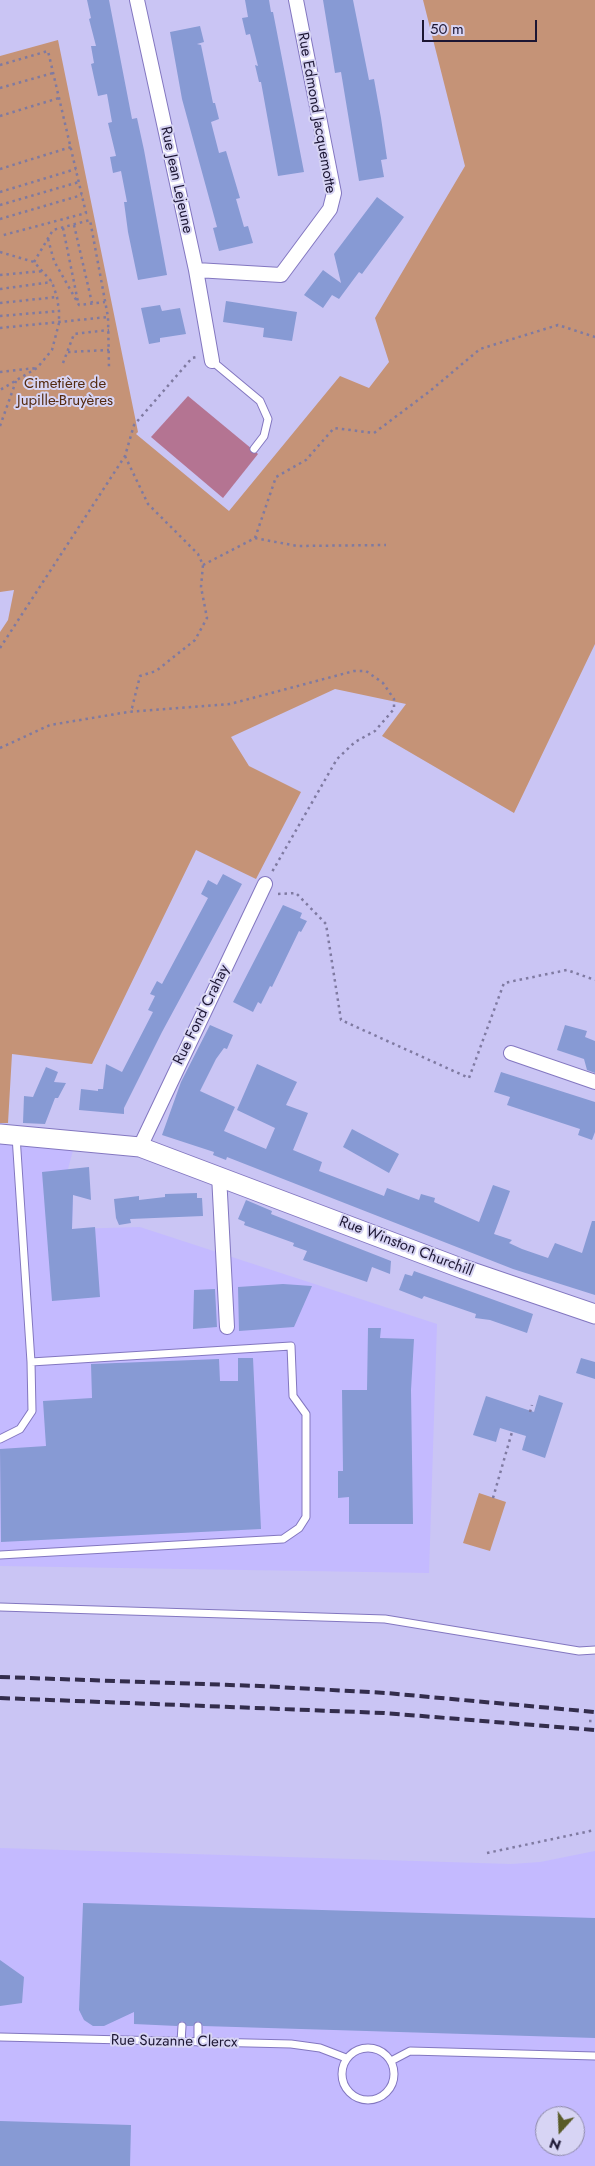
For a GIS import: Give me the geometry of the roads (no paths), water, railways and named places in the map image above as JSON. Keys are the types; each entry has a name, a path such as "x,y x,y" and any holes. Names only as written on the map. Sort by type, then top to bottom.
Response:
{"main road":[{"name":"Rue Winston Churchill","path":"8,1135 76,1139 140,1147 219,1175 463,1269 595,1314"}],"street":[{"name":"Rue Jean Lejeune","path":"137,0 196,270 211,358"},
{"name":"Rue Edmond Jacquemotte","path":"196,270 281,275 330,209 334,192 296,0"},
{"name":"Rue Fond Crahay","path":"140,1147 265,884"},
{"path":"511,1053 595,1082"},
{"path":"219,1175 227,1327"}],"lane":[{"path":"211,358 260,401 268,420 264,436 254,448"},
{"path":"0,1439 20,1429 32,1411 31,1362 8,1135"},
{"path":"0,1555 283,1538 300,1528 306,1517 306,1414 293,1396 291,1346 31,1362"},
{"path":"0,1607 385,1619 579,1651 595,1650"},
{"path":"181,2042 182,2026"},
{"path":"198,2026 198,2042"},
{"name":"Rue Suzanne Clercx","path":"0,2038 292,2044 320,2048 346,2058"},
{"path":"373,2048 386,2054 391,2060 394,2068 393,2082 384,2095 370,2100 356,2097 345,2087 342,2072 346,2058 358,2049 373,2048"},
{"path":"391,2060 410,2051 595,2056"}],"railway":[{"path":"0,1677 260,1686 386,1693 595,1712"},
{"path":"0,1698 384,1713 595,1730"}],"park label":[{"name":"Cimetière de Jupille-Bruyères","path":"65,392"}]}
